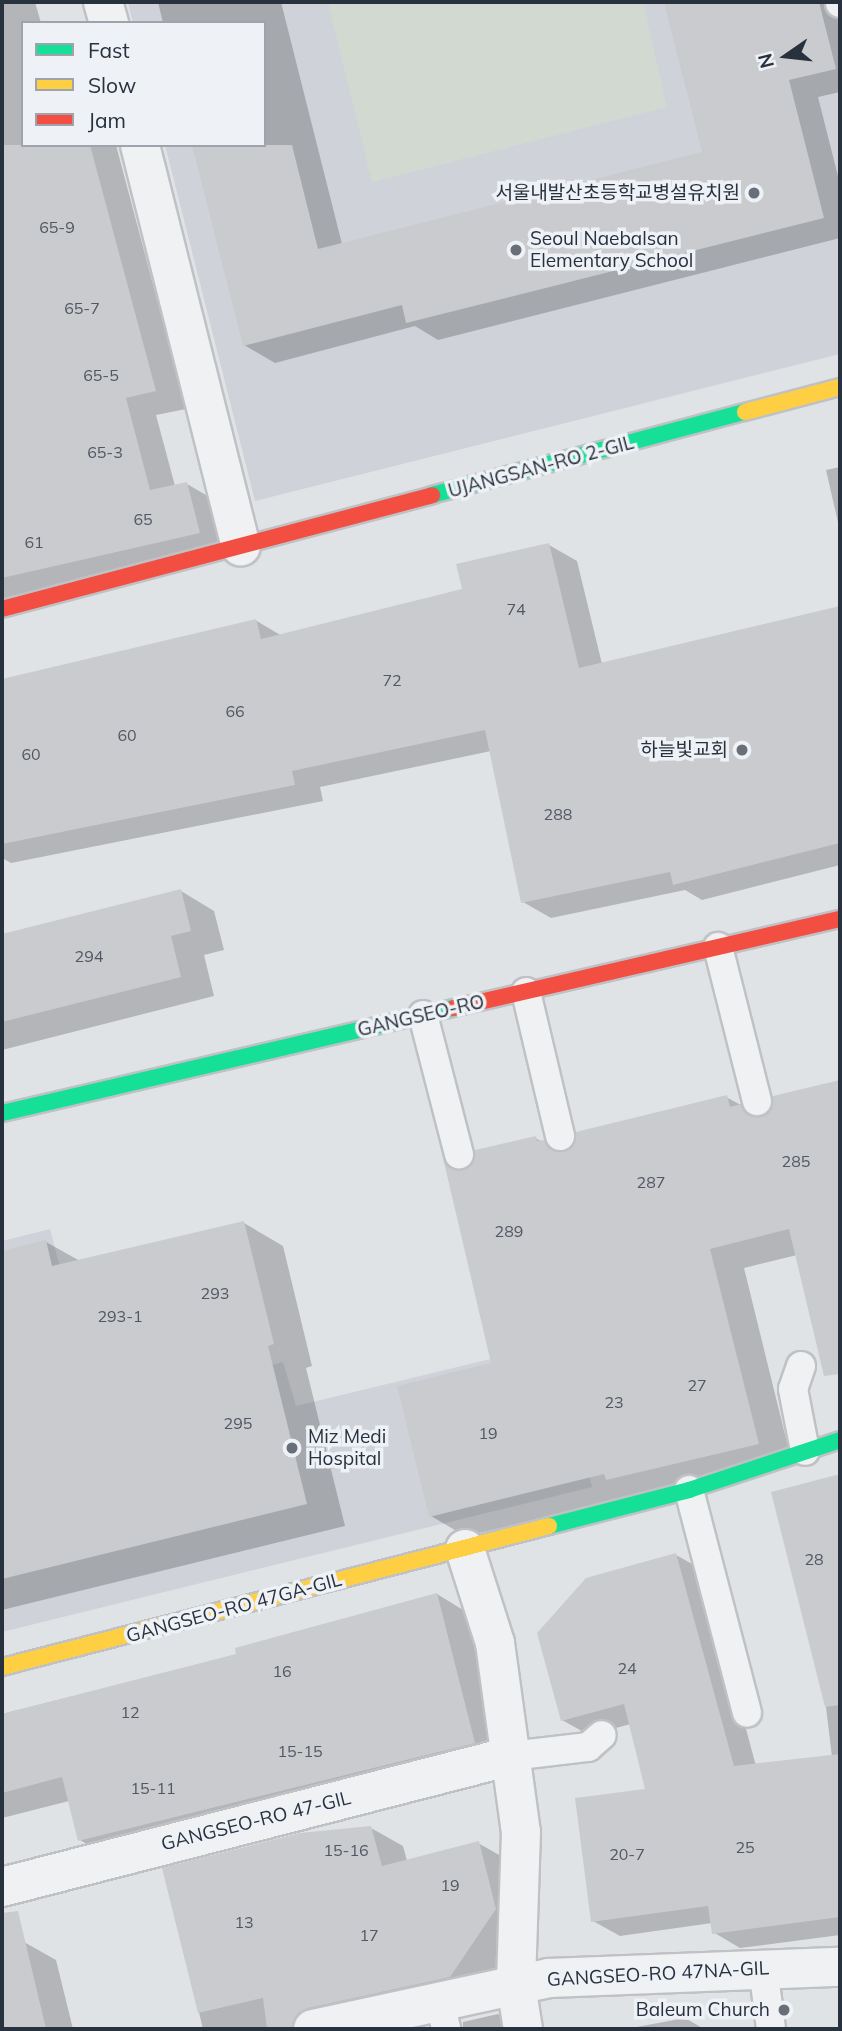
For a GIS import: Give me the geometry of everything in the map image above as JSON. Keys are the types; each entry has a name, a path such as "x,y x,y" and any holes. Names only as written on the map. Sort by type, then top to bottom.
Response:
{"street":[{"path":"103,2 108,21"},
{"path":"141,147 242,547"},
{"name":"UJANGSAN-RO 2-GIL","path":"2,609 840,387"},
{"name":"GANGSEO-RO","path":"2,1113 840,919"},
{"name":"GANGSEO-RO 47GA-GIL","path":"2,1667 689,1490 840,1440"},
{"path":"465,1549 495,1643 521,1832 516,1985 523,2029"},
{"name":"GANGSEO-RO 47-GIL","path":"2,1887 511,1756"},
{"name":"GANGSEO-RO 47NA-GIL","path":"313,2029 443,2016 516,1985 549,1978 840,1967"}],"lane":[{"path":"718,947 757,1101"},
{"path":"526,992 560,1136"},
{"path":"423,1015 458,1154"},
{"path":"801,1366 793,1389 805,1451"},
{"path":"689,1490 747,1713"},
{"path":"511,1756 588,1747 602,1735"},
{"path":"763,1968 771,2029"}],"shaded area":[{"name":"Seoul Naebalsan Elementary School","path":"128,2 840,2 840,354 255,501 166,147 266,147 266,21 133,21"},
{"path":"328,2 643,2 667,107 372,182"},
{"name":"Miz Medi Hospital","path":"50,1229 96,1408 283,1362 296,1406 556,1343 592,1487 2,1632 2,1241"}],"building":[{"path":"664,2 819,2 836,69 789,80 824,218 406,323 402,305 243,346 193,147 292,145 318,249 702,152"},
{"path":"2,145 91,147 156,391 126,398 150,490 187,482 200,533 2,578"},
{"path":"549,543 579,668 840,606 840,843 673,885 670,872 521,903 485,730 292,771 295,785 2,844 2,679 256,619 261,639 462,589 456,564"},
{"path":"181,889 191,931 171,936 181,977 2,1022 2,934"},
{"path":"840,1080 840,1374 824,1376 789,1229 710,1249 759,1444 606,1480 604,1474 429,1517 397,1386 491,1363 443,1158 448,1166 462,1170 471,1165 475,1150 536,1136 537,1141 544,1140 548,1148 563,1152 572,1148 576,1132 727,1095 730,1107 741,1104 746,1113 760,1117 773,1106 773,1096"},
{"path":"244,1221 274,1344 268,1346 307,1504 2,1579 2,1251 46,1240 52,1266"},
{"path":"840,1474 840,1705 825,1707 771,1492"},
{"path":"676,1553 734,1766 840,1754 840,1917 712,1934 708,1906 591,1922 575,1798 645,1789 624,1704 561,1721 537,1633 586,1578"},
{"path":"437,1593 475,1743 78,1841 62,1777 2,1793 2,1714 236,1654 235,1648"},
{"path":"371,1826 382,1866 479,1841 496,1909 450,1977 308,2008 298,2013 292,2029 267,2029 263,1998 198,2013 162,1868 300,1833"},
{"path":"18,1911 46,2029 2,2029 2,1913"}],"traffic: fast":[{"path":"432,495 745,412"},
{"path":"2,1113 454,1008"},
{"path":"549,1526 689,1490 840,1440"}],"traffic: slow":[{"path":"745,412 840,387"},
{"path":"2,1667 549,1526"}],"traffic: jam":[{"path":"2,609 432,495"},
{"path":"454,1008 840,919"}],"place":[{"name":"서울내발산초등학교병설유치원","path":"754,193"},
{"name":"Seoul Naebalsan Elementary School","path":"516,250"},
{"name":"하늘빛교회","path":"742,750"},
{"name":"Miz Medi Hospital","path":"292,1448"},
{"name":"Baleum Church","path":"784,2010"}]}
